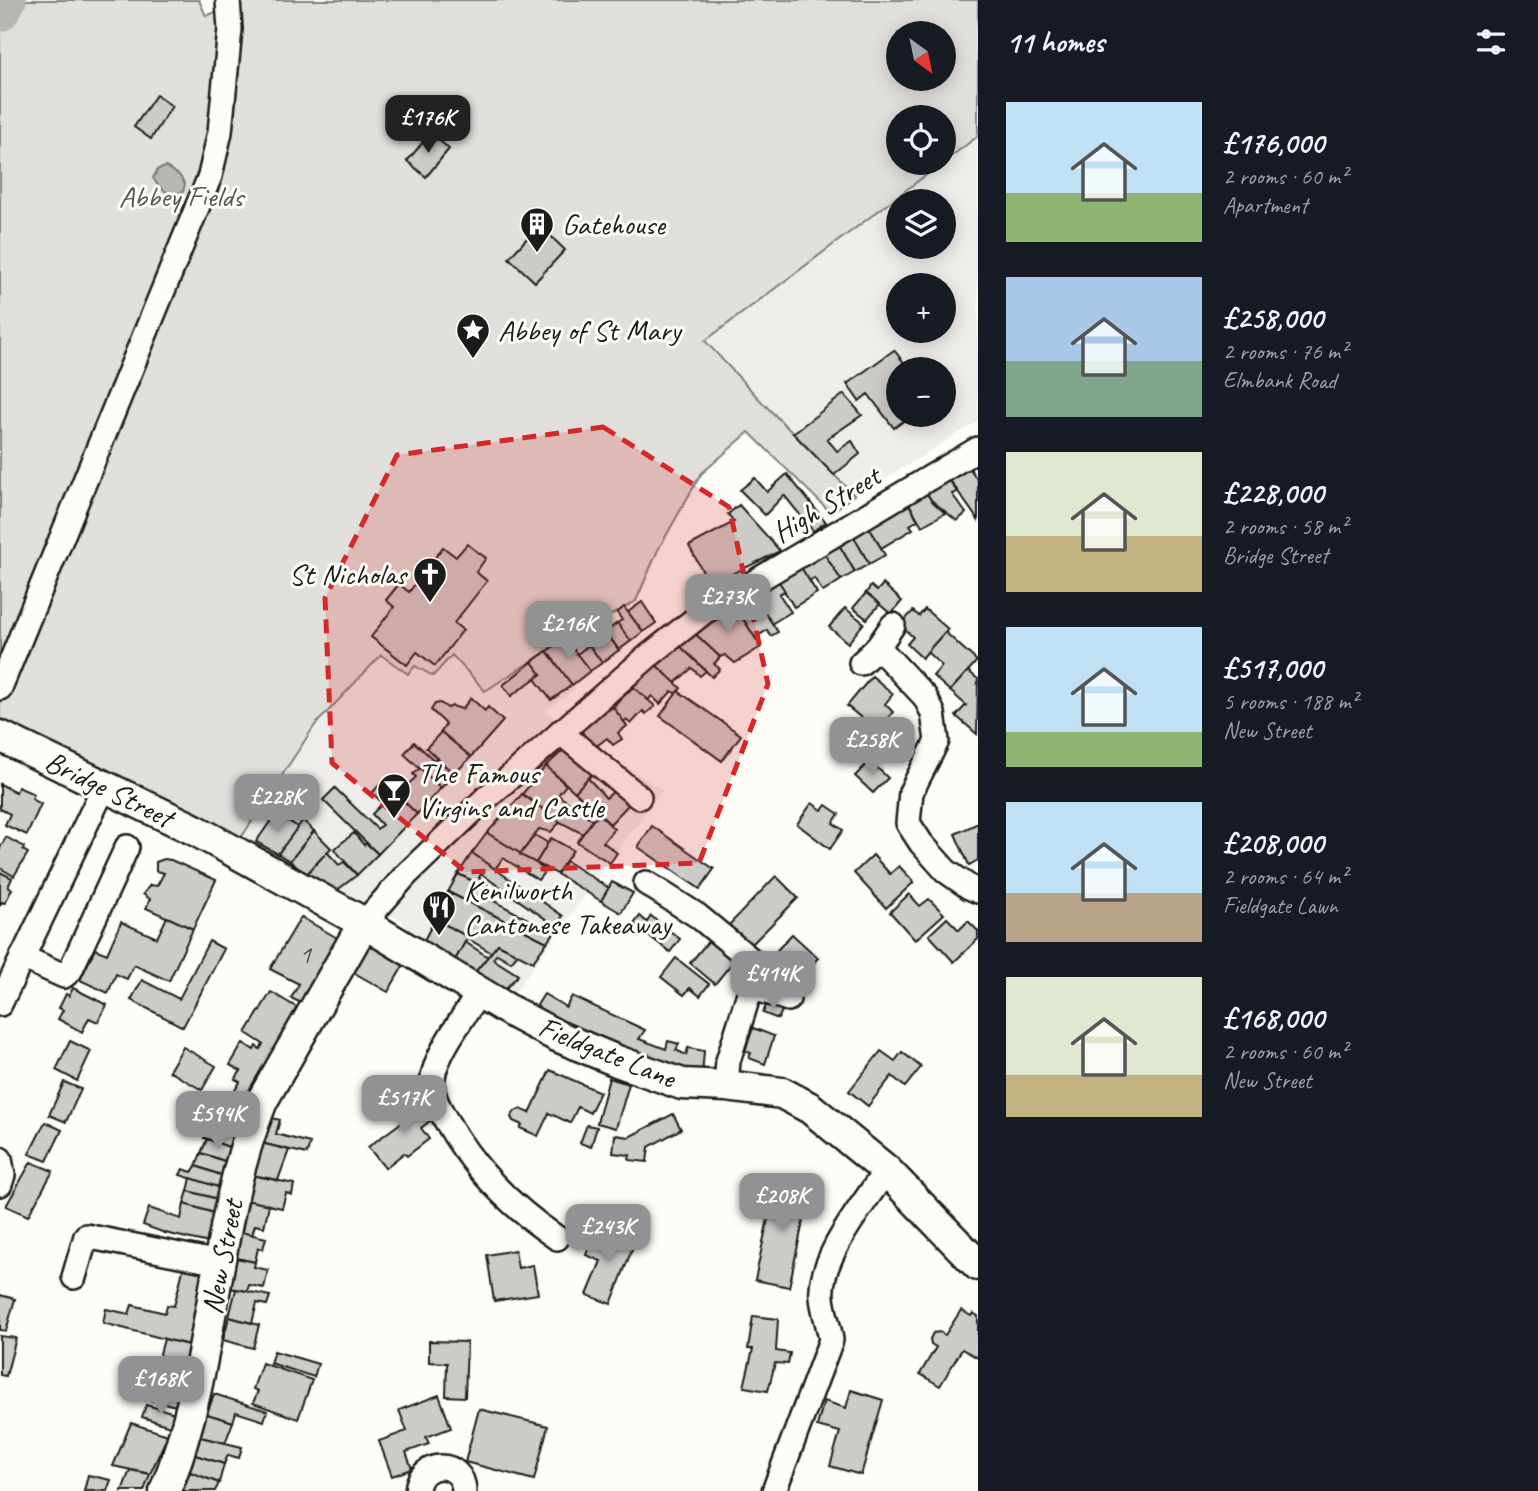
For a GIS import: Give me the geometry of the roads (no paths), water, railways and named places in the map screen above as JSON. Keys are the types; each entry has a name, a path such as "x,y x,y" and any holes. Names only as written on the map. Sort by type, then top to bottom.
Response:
{"main road":[{"name":"Bridge Street","path":"0,736 103,788 195,830 364,923"},
{"name":"Fieldgate Lane","path":"364,923 557,1036 617,1061 682,1084 782,1093 810,1108 886,1170 978,1265"},
{"name":"New Street","path":"165,1491 191,1417 219,1263 245,1145 262,1101 364,923"}],"street":[{"path":"0,688 212,168 220,132 230,29 228,0"},
{"name":"High Street","path":"364,923 406,875 485,799 646,657 704,612 978,449"},
{"path":"861,663 878,647 893,625"},
{"path":"878,647 925,697 933,713 937,741 911,792 908,824 920,843 946,871 978,891"},
{"path":"560,732 639,797"},
{"path":"0,1004 103,788"},
{"path":"22,957 64,976 70,971 127,847"},
{"path":"646,883 706,921 750,959 751,987 728,1061 726,1086"},
{"path":"751,987 789,999"},
{"path":"479,992 436,1066 433,1093 461,1147 479,1169 539,1226 557,1238"},
{"path":"0,1159 3,1175 0,1184"},
{"path":"774,1491 831,1340 822,1297 823,1279 829,1258 886,1170"},
{"path":"74,1277 86,1236 219,1263"},
{"path":"417,1491 421,1476 434,1467 442,1466 457,1472 462,1479 464,1491"}],"waterway":[{"path":"0,13 8,0"}],"place":[{"name":"Gatehouse","path":"537,254"},
{"name":"Abbey of St Mary","path":"473,360"},
{"name":"St Nicholas","path":"430,604"},
{"name":"The Famous Virgins and Castle","path":"394,820"},
{"name":"Kenilworth Cantonese Takeaway","path":"439,937"}],"park label":[{"name":"Abbey Fields","path":"181,196"}]}
